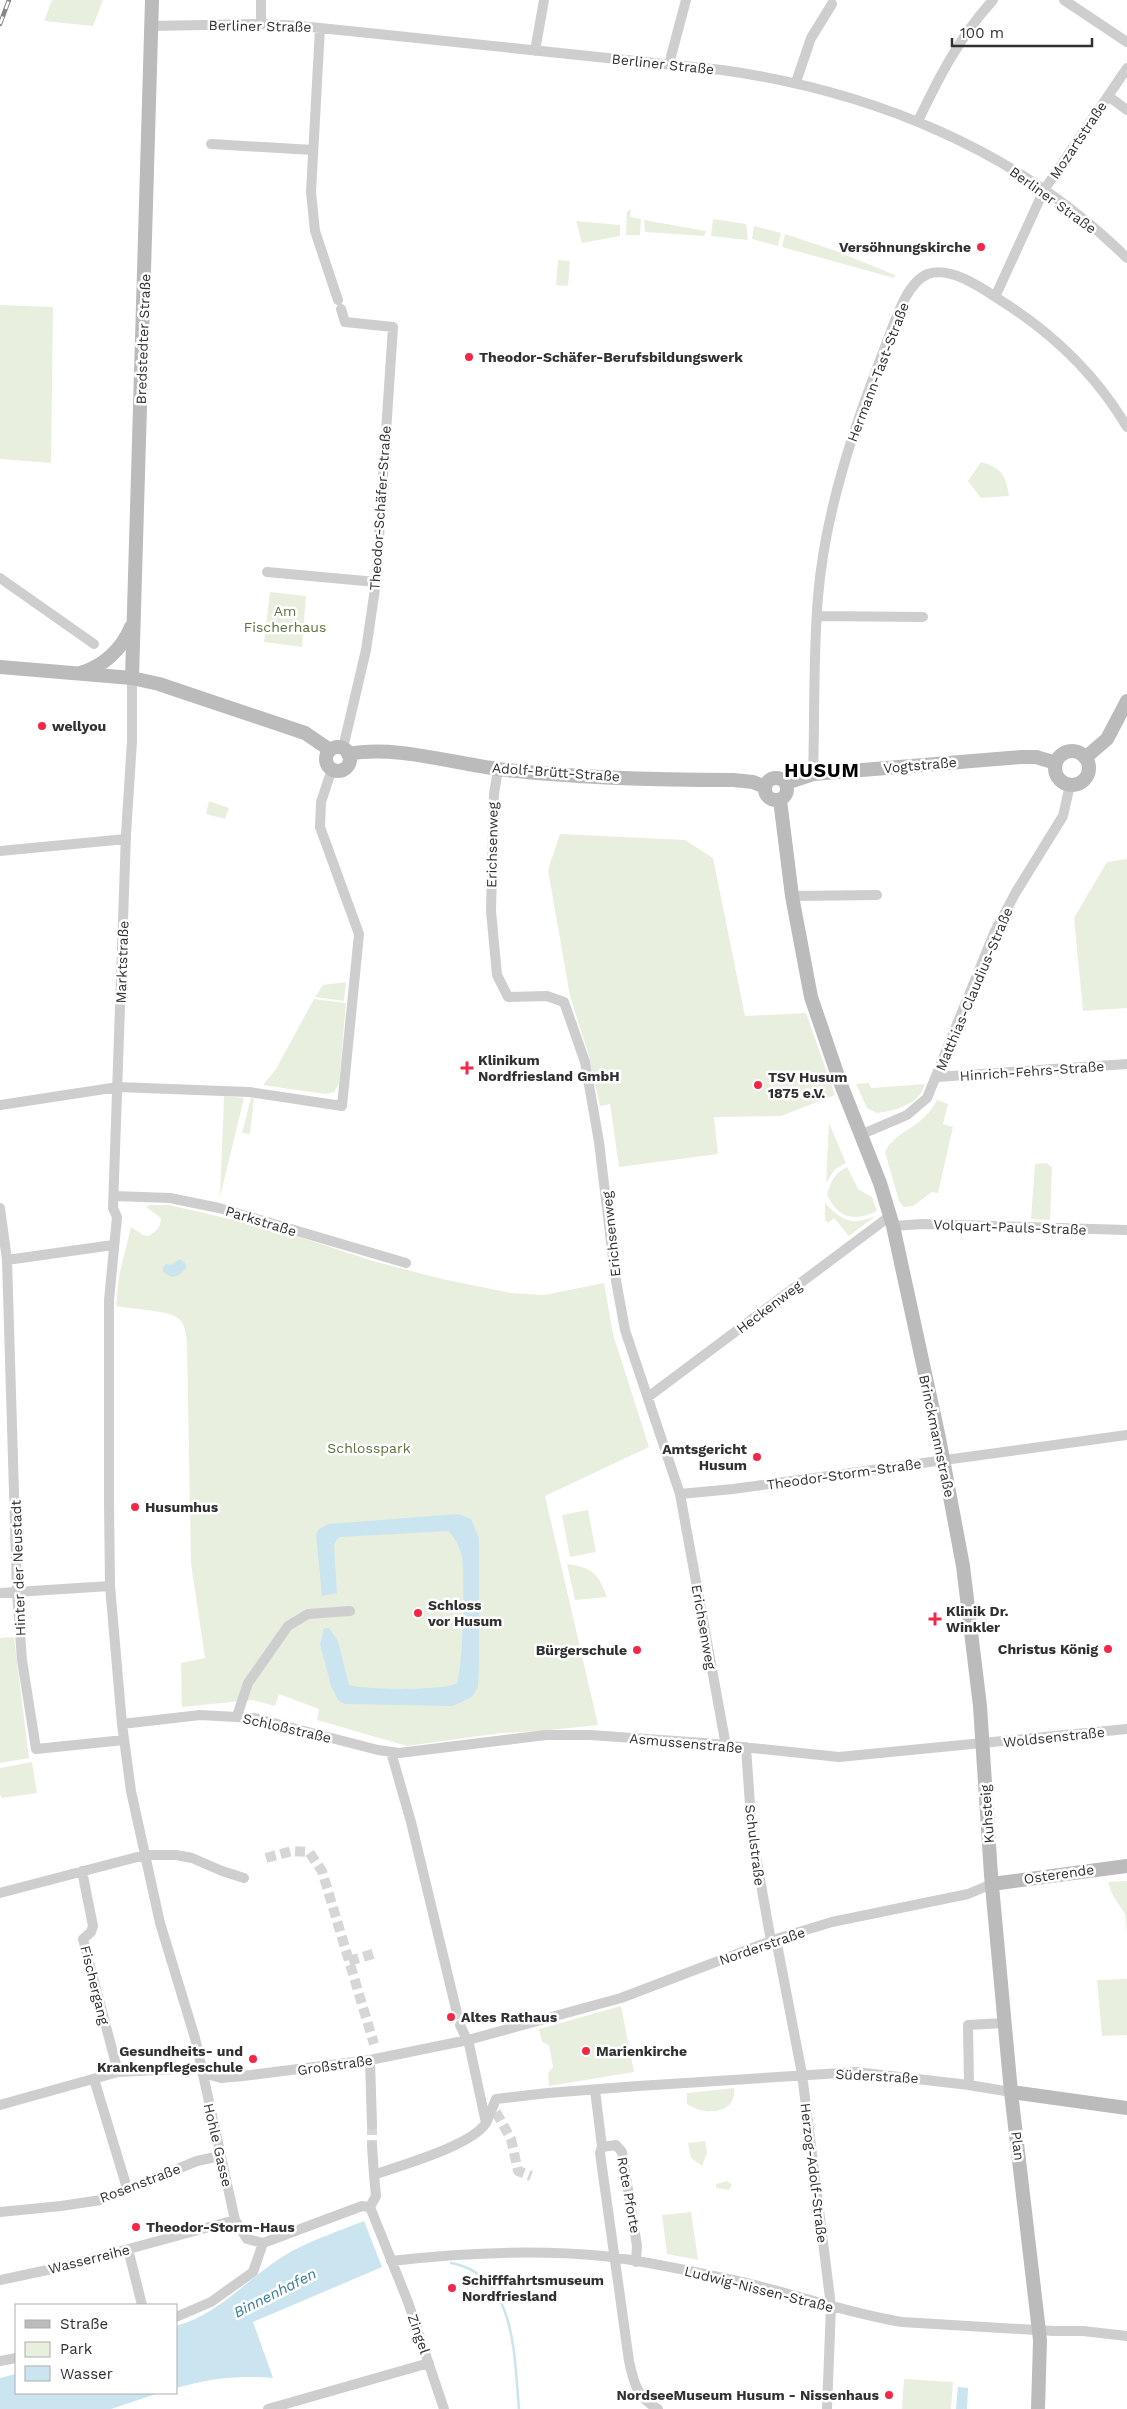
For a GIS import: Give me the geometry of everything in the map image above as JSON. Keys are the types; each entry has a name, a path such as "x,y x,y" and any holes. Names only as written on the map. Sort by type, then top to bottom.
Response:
{"main road":[{"name":"Bredstedter Straße","path":"132,678 152,0"},
{"path":"73,674 94,668 117,650 125,640 133,622"},
{"path":"0,667 132,678 160,684 304,733 340,750 348,764 343,769 332,769 326,760 340,750"},
{"path":"1085,758 1106,739 1127,701"},
{"name":"Adolf-Brütt-Straße","path":"340,750 395,753 498,769 580,776 733,780 753,782 765,786 772,778 778,778 786,783"},
{"path":"1069,751 1081,754 1085,758 1088,773 1084,780 1070,784 1059,779 1055,768 1056,763 1063,754 1069,751"},
{"name":"Vogtstraße","path":"786,783 813,774 1029,756 1056,763"},
{"path":"765,786 767,796 775,801 780,800 786,794 786,783"},
{"path":"780,800 792,896 811,997 860,1135"},
{"name":"Brinckmannstraße","path":"860,1135 880,1183 892,1221 942,1460 964,1579 980,1706 982,1744"},
{"name":"Kuhsteig","path":"982,1744 992,1884"},
{"name":"Osterende","path":"992,1884 1127,1866"},
{"name":"Plan","path":"992,1884 1011,2092 1040,2350 1038,2409"},
{"name":"Süderstraße","path":"1011,2092 1127,2108"}],"street":[{"path":"261,24 262,0"},
{"path":"535,51 544,0"},
{"path":"669,64 686,0"},
{"path":"918,121 948,59 977,18 993,0"},
{"path":"1064,0 1127,42"},
{"path":"796,82 811,38 832,4"},
{"name":"Berliner Straße","path":"152,26 261,24 320,28 722,70 796,82 849,96 918,121 997,161 1044,190 1094,228 1127,258"},
{"path":"211,144 313,150 320,28"},
{"name":"Mozartstraße","path":"995,297 1044,190 1127,68"},
{"path":"1108,96 1127,110"},
{"name":"Theodor-Schäfer-Straße","path":"313,150 311,192 315,231 345,322 393,328 376,582 366,650 340,750"},
{"name":"Hermann-Tast-Straße","path":"813,774 818,596 829,523 861,409 897,317 911,288 928,274 942,273 956,276 1027,316 1073,356 1100,386 1127,427"},
{"path":"267,572 376,582"},
{"path":"0,578 94,644"},
{"path":"817,616 923,617"},
{"name":"Marktstraße","path":"122,1724 110,1586 109,1316 113,1245 117,1217 113,1208 126,839 132,741 132,678"},
{"path":"0,1105 118,1087 249,1092 342,1106 358,934 320,827 321,802 332,769"},
{"name":"Erichsenweg","path":"498,769 494,794 491,867 491,911 497,975 508,997 547,996 564,1002 585,1062 603,1167 614,1275 624,1330 680,1494 726,1746"},
{"name":"Matthias-Claudius-Straße","path":"860,1135 916,1110 927,1098 995,932 1016,892 1062,816 1070,784"},
{"path":"0,851 126,839"},
{"path":"792,896 877,895"},
{"name":"Hinrich-Fehrs-Straße","path":"937,1076 1127,1064"},
{"name":"Parkstraße","path":"114,1196 170,1198 219,1208 406,1263"},
{"name":"Hinter der Neustadt","path":"0,1208 7,1260 4,1299 17,1593 22,1660 36,1749 124,1740"},
{"name":"Heckenweg","path":"648,1397 892,1221"},
{"name":"Volquart-Pauls-Straße","path":"892,1221 950,1225 1127,1230"},
{"path":"7,1260 113,1245"},
{"name":"Theodor-Storm-Straße","path":"680,1494 734,1489 1127,1435"},
{"path":"0,1594 110,1586"},
{"path":"236,1716 248,1683 288,1626 308,1614 350,1611"},
{"name":"Schloßstraße","path":"122,1724 200,1715 236,1716 254,1718 391,1752"},
{"name":"Hohle Gasse","path":"122,1724 131,1791 160,1923 195,2038 235,2220"},
{"name":"Woldsenstraße","path":"982,1744 1127,1729"},
{"name":"Asmussenstraße","path":"391,1752 417,1752 546,1735 581,1735 839,1757 982,1744"},
{"name":"Schulstraße","path":"746,1748 752,1834 774,1940"},
{"path":"391,1752 411,1822 456,2009"},
{"path":"0,1893 145,1855 176,1855 192,1858 244,1878"},
{"name":"Fischergang","path":"82,1871 93,1926 91,1932 84,1939 118,2072"},
{"name":"Norderstraße","path":"468,2040 621,1998 774,1940 856,1916 968,1894 992,1884"},
{"name":"Herzog-Adolf-Straße","path":"774,1940 802,2074 831,2306 827,2409"},
{"path":"969,2085 968,2026 1004,2023"},
{"path":"374,2175 447,2149 469,2138 486,2123 468,2040 460,2025"},
{"name":"Großstraße","path":"0,2105 118,2072 197,2068 221,2078 370,2060 468,2040"},
{"path":"370,2060 372,2125"},
{"name":"Süderstraße","path":"486,2123 494,2110 496,2099 548,2092 802,2074 856,2072 969,2085 1011,2092"},
{"path":"94,2078 127,2188"},
{"name":"Rote Pforte","path":"595,2090 602,2147 600,2154 632,2375 642,2399 658,2409"},
{"name":"Rote Pforte","path":"602,2147 614,2144 621,2148 638,2246 636,2262"},
{"path":"235,2220 247,2239 262,2243 362,2206 370,2207 376,2196 372,2146"},
{"name":"Rosenstraße","path":"0,2212 101,2200 127,2188 197,2162 220,2156"},
{"name":"Zingel","path":"370,2207 429,2363 444,2409"},
{"name":"Wasserreihe","path":"0,2280 66,2266 235,2220"},
{"path":"178,2316 210,2302 253,2272 262,2243"},
{"path":"128,2249 142,2304"},
{"name":"Ludwig-Nissen-Straße","path":"391,2261 451,2254 528,2252 616,2258 735,2280 831,2306 902,2322 1038,2329 1053,2332 1083,2330 1127,2336"},
{"path":"0,2361 15,2358"},
{"path":"268,2409 429,2363"}],"green space":[{"path":"52,0 103,0 93,26 44,21"},
{"path":"631,209 630,217 641,219 640,235 626,235 627,212"},
{"path":"713,219 746,224 748,240 711,236"},
{"path":"644,220 706,231 704,236 645,232"},
{"path":"576,221 620,225 620,236 582,243"},
{"path":"754,226 781,233 778,246 752,239"},
{"path":"785,234 836,251 895,275 894,278 782,247"},
{"path":"558,260 570,261 568,286 556,285"},
{"path":"0,305 53,307 51,463 0,459"},
{"path":"981,462 994,467 1002,474 1009,496 981,498 968,481"},
{"name":"Am Fischerhaus","path":"270,592 306,596 302,647 264,642"},
{"path":"209,801 229,808 225,819 206,814"},
{"path":"560,834 685,840 713,858 745,1016 806,1013 835,1095 781,1116 714,1117 718,1154 619,1167 610,1104 600,1106 588,1053 570,996 548,870"},
{"path":"1127,859 1127,1008 1083,1011 1074,918 1107,862"},
{"path":"346,982 344,1001 315,997 323,985"},
{"path":"314,999 346,1003 339,1084 334,1092 325,1094 263,1085 276,1069"},
{"path":"869,1083 871,1088 925,1084 918,1097 906,1105 877,1113 867,1108 856,1084"},
{"path":"224,1096 244,1098 220,1197"},
{"path":"251,1098 254,1098 250,1134 242,1133"},
{"path":"937,1100 948,1104 943,1124 953,1127 938,1193 932,1192 913,1206 904,1207 899,1201 885,1152 896,1139 925,1117"},
{"path":"829,1123 846,1163 835,1169 826,1183"},
{"path":"1046,1163 1052,1167 1050,1220 1031,1219 1035,1164"},
{"path":"847,1167 858,1189 872,1197 877,1211 861,1217 848,1216 842,1214 832,1203 827,1195 830,1186 836,1175"},
{"path":"825,1203 837,1214 849,1220 861,1220 877,1215 849,1236 834,1218 828,1223 825,1220"},
{"name":"Schlosspark","path":"150,1205 169,1205 281,1231 373,1261 442,1279 511,1293 544,1295 604,1283 613,1334 649,1447 545,1496 598,1725 501,1733 407,1746 317,1720 319,1709 279,1694 275,1706 252,1700 182,1707 181,1663 205,1658 191,1563 186,1335 181,1322 174,1316 116,1306 119,1276 131,1227 143,1235 149,1236 159,1227 161,1218 146,1207"},
{"path":"588,1510 596,1552 570,1557 562,1515"},
{"path":"567,1564 583,1567 593,1573 601,1582 607,1597 575,1600"},
{"path":"14,1637 29,1758 0,1763 0,1638"},
{"path":"32,1762 37,1793 2,1798 0,1795 0,1768"},
{"path":"1127,1881 1127,1933 1125,1914 1112,1894 1108,1882"},
{"path":"1127,1979 1127,2035 1102,2036 1097,1980"},
{"path":"621,2006 634,2072 549,2086 548,2073 553,2067 549,2045 542,2042 539,2029"},
{"path":"734,2088 734,2097 730,2104 718,2111 702,2110 687,2104 687,2093"},
{"path":"705,2141 707,2153 702,2166 691,2158 688,2143"},
{"path":"727,2181 732,2185 729,2190 716,2188 716,2184"},
{"path":"691,2212 698,2260 667,2254 662,2215"},
{"path":"904,2379 953,2382 951,2409 902,2409"}],"water":[{"path":"180,1259 186,1264 186,1268 179,1275 172,1277 163,1272 163,1267 166,1264 170,1265"},
{"path":"459,1514 471,1519 479,1538 479,1667 478,1687 472,1697 453,1706 345,1704 338,1700 331,1686 320,1644 324,1628 329,1628 338,1641 349,1685 404,1689 450,1686 457,1683 461,1660 463,1622 462,1558 457,1543 448,1531 341,1537 338,1538 334,1545 337,1593 322,1596 316,1535 318,1530 328,1524"},
{"name":"Binnenhafen","path":"364,2221 382,2267 253,2322 273,2378 224,2378 178,2388 178,2325 191,2321 219,2305 282,2257 312,2241"},
{"path":"15,2374 15,2394 156,2394 111,2409 0,2409 0,2378"},
{"path":"958,2387 968,2388 967,2409 956,2409"}],"waterway":[{"path":"451,2263 473,2271 489,2284 500,2301 508,2321 513,2343 519,2409"}],"tunnel":[{"path":"266,1858 292,1851 309,1852 322,1871 374,2044"},
{"path":"349,1961 376,1953"},
{"path":"456,2009 460,2025"},
{"path":"496,2112 511,2139 518,2171 531,2176"},
{"path":"372,2125 372,2146"}],"railway":[{"path":"0,24 9,0"}],"place":[{"name":"Versöhnungskirche","path":"981,247"},
{"name":"Theodor-Schäfer-Berufsbildungswerk","path":"469,357"},
{"name":"wellyou","path":"42,726"},
{"name":"Klinikum Nordfriesland GmbH","path":"467,1068"},
{"name":"TSV Husum 1875 e.V.","path":"758,1085"},
{"name":"Amtsgericht Husum","path":"757,1457"},
{"name":"Husumhus","path":"135,1507"},
{"name":"Schloss vor Husum","path":"418,1613"},
{"name":"Klinik Dr. Winkler","path":"935,1619"},
{"name":"Christus König","path":"1108,1649"},
{"name":"Bürgerschule","path":"637,1650"},
{"name":"Altes Rathaus","path":"451,2017"},
{"name":"Marienkirche","path":"586,2051"},
{"name":"Gesundheits- und Krankenpflegeschule","path":"253,2059"},
{"name":"Theodor-Storm-Haus","path":"136,2227"},
{"name":"Schifffahrtsmuseum Nordfriesland","path":"452,2288"},
{"name":"NordseeMuseum Husum - Nissenhaus","path":"889,2395"}],"district":[{"name":"HUSUM","path":"822,770"}]}
